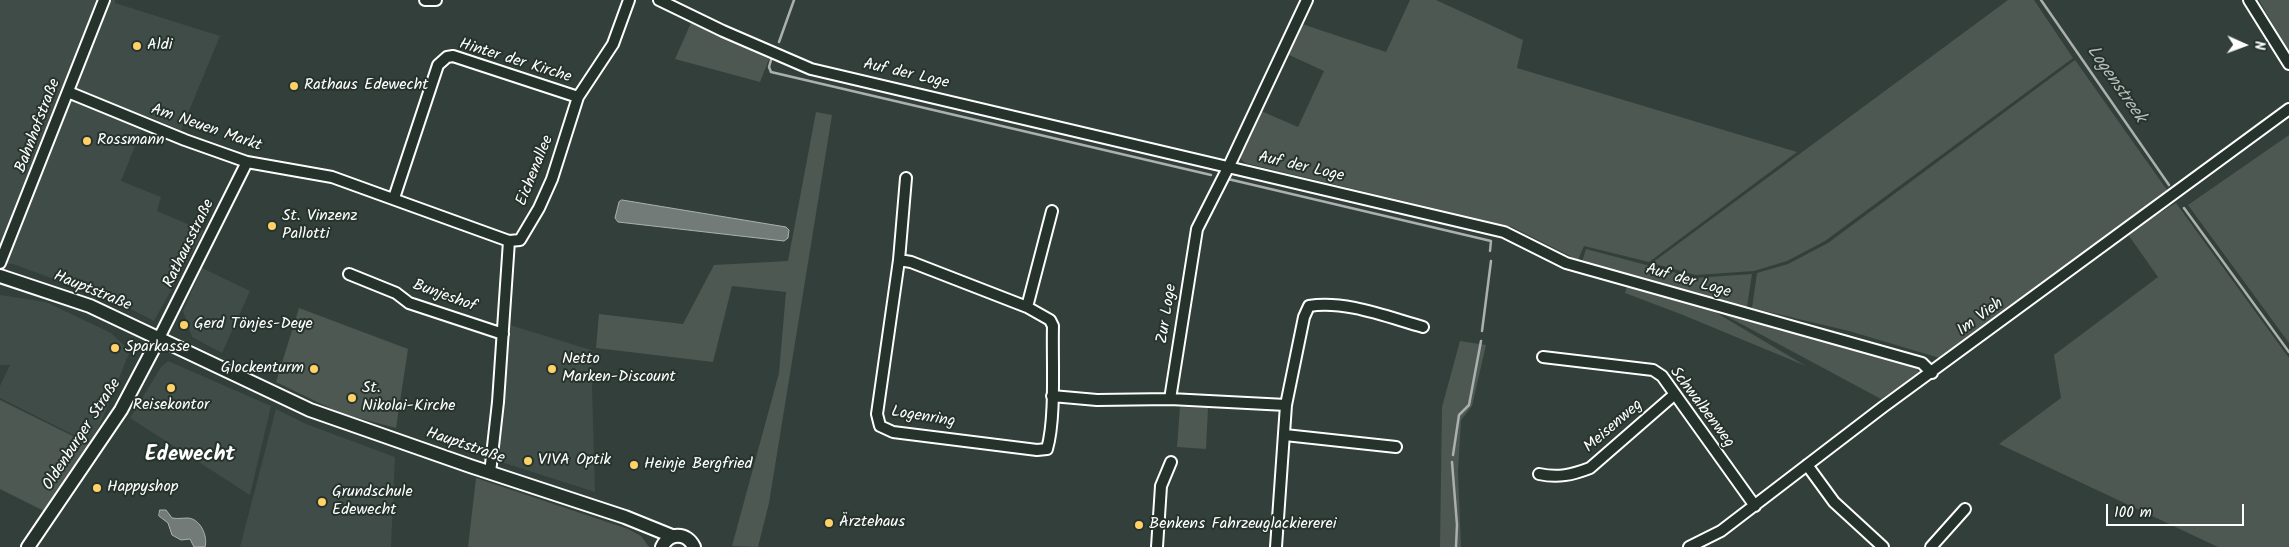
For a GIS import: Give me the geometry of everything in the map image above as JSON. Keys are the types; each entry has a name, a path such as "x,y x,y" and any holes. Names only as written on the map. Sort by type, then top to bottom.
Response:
{"main road":[{"name":"Hauptstraße","path":"0,276 90,306 310,410 490,473 582,502 672,536 686,537 694,547"},
{"name":"Hauptstraße","path":"0,284 34,287"},
{"name":"Oldenburger Straße","path":"28,547 122,410 160,338"},
{"name":"Hauptstraße","path":"640,524 662,546"},
{"path":"662,546 672,536"}],"street":[{"name":"Bahnhofstraße","path":"0,264 104,0"},
{"path":"425,0 436,0"},
{"name":"Eichenallee","path":"509,240 520,240 539,208 552,179 578,97 613,44 629,0"},
{"name":"Auf der Loge","path":"659,0 723,31 811,69 1504,232 1566,263 1922,362 1932,373"},
{"name":"Zur Loge","path":"1170,399 1197,229 1229,166 1306,0"},
{"path":"2250,0 2289,64"},
{"name":"Hinter der Kirche","path":"394,198 438,65 447,57 452,56 578,97"},
{"name":"Am Neuen Markt","path":"68,92 185,140 246,162 332,178 394,198"},
{"name":"Im Vieh","path":"1689,547 1721,530 1755,506 1807,465 2289,109"},
{"name":"Rathausstraße","path":"160,338 246,162"},
{"name":"Logenring","path":"899,260 911,262 1027,307 1050,320 1053,326 1052,396 1050,439 1047,449 1037,450 893,432 880,426 878,414 899,260 906,178"},
{"path":"394,198 509,240 498,402 490,473"},
{"path":"1027,307 1052,211"},
{"name":"Bunjeshof","path":"349,274 396,293 409,303 503,334"},
{"path":"1276,547 1286,405 1304,317 1308,306 1324,304 1373,313 1423,327"},
{"name":"Schwalbenweg","path":"1543,357 1653,370 1662,376 1755,506"},
{"name":"Meisenweg","path":"1539,474 1554,477 1590,468 1675,394"},
{"path":"1052,396 1097,400 1170,399 1286,405"},
{"path":"1285,435 1396,447"},
{"path":"1157,547 1161,486 1171,462"},
{"path":"1807,465 1834,502 1883,547"},
{"path":"1931,547 1965,509"}],"shaded area":[{"path":"0,0 115,0 115,3 220,36 181,130 147,116 121,181 161,197 157,211 204,231 154,321 121,304 92,293 13,264 0,263"},
{"path":"1410,0 1436,0 1523,40 1517,68 1797,152 1649,262 1584,246 1578,260 1512,227 1245,163 1240,158 1261,111 1298,127 1324,71 1287,54 1302,24 1386,52"},
{"path":"2008,0 2034,0 2073,58 1825,241 1787,261 1754,271 1696,275 1652,263"},
{"path":"2259,0 2289,0 2289,53"},
{"path":"691,23 769,59 760,82 675,59"},
{"path":"2075,60 2167,190 1943,359 1849,331 1752,308 1757,273 1788,264 1828,243"},
{"path":"816,112 832,115 769,503 758,547 732,546 779,373 786,292 732,286 713,362 596,348 599,314 683,324 714,265 788,261"},
{"path":"2289,135 2289,343 2188,205"},
{"path":"622,200 786,227 789,230 788,238 784,241 618,222 615,218 619,202"},
{"path":"2176,203 2289,358 2289,547 2218,547 1999,444 2061,398 2054,355 2158,277 2127,233"},
{"path":"1586,249 1695,278 1752,274 1747,307 1582,262"},
{"path":"202,268 250,291 222,353 192,337 183,311"},
{"path":"1628,284 1715,312 1806,366 1625,293"},
{"path":"0,295 46,302 111,333 130,351 92,444 0,398 0,386 10,365 0,365"},
{"path":"299,308 408,349 396,428 340,413 276,382"},
{"path":"1719,312 1885,357 1915,367 1920,373 1881,399"},
{"path":"510,325 591,350 595,492 495,460"},
{"path":"1460,341 1486,345 1472,406 1461,420 1458,472 1461,547 1440,547 1442,407"},
{"path":"168,361 271,406 250,495 130,418 161,367"},
{"path":"0,400 91,445 44,511 0,489"},
{"path":"1180,407 1208,408 1206,449 1177,447"},
{"name":"Grundschule Edewecht","path":"276,409 306,424 395,457 391,547 240,547"},
{"path":"476,478 628,529 641,536 649,547 468,547"},
{"path":"160,510 166,510 172,518 188,518 197,522 204,534 205,547 194,547 190,539 181,540 172,535 168,523 159,516"}],"waterway":[{"path":"779,42 794,0"},
{"name":"Logenstreek","path":"2041,0 2169,185"},
{"path":"771,60 769,67 771,72 1211,175"},
{"path":"1228,179 1491,241 1490,251"},
{"path":"2184,208 2289,352"},
{"path":"1482,331 1491,261"},
{"path":"1453,455 1459,415 1469,405 1481,341"},
{"path":"1452,462 1457,525 1456,547"}],"place":[{"name":"Aldi","path":"137,46"},
{"name":"Rathaus Edewecht","path":"294,86"},
{"name":"Rossmann","path":"87,141"},
{"name":"St. Vinzenz Pallotti","path":"272,226"},
{"name":"Gerd Tönjes-Deye","path":"184,325"},
{"name":"Sparkasse","path":"115,348"},
{"name":"Glockenturm","path":"314,369"},
{"name":"Netto Marken-Discount","path":"552,369"},
{"name":"Reisekontor","path":"171,388"},
{"name":"St. Nikolai-Kirche","path":"352,398"},
{"name":"VIVA Optik","path":"528,461"},
{"name":"Heinje Bergfried","path":"634,465"},
{"name":"Happyshop","path":"97,488"},
{"name":"Grundschule Edewecht","path":"322,502"},
{"name":"Ärztehaus","path":"829,523"},
{"name":"Benkens Fahrzeuglackiererei","path":"1139,525"}],"district":[{"name":"Edewecht","path":"190,456"}]}
